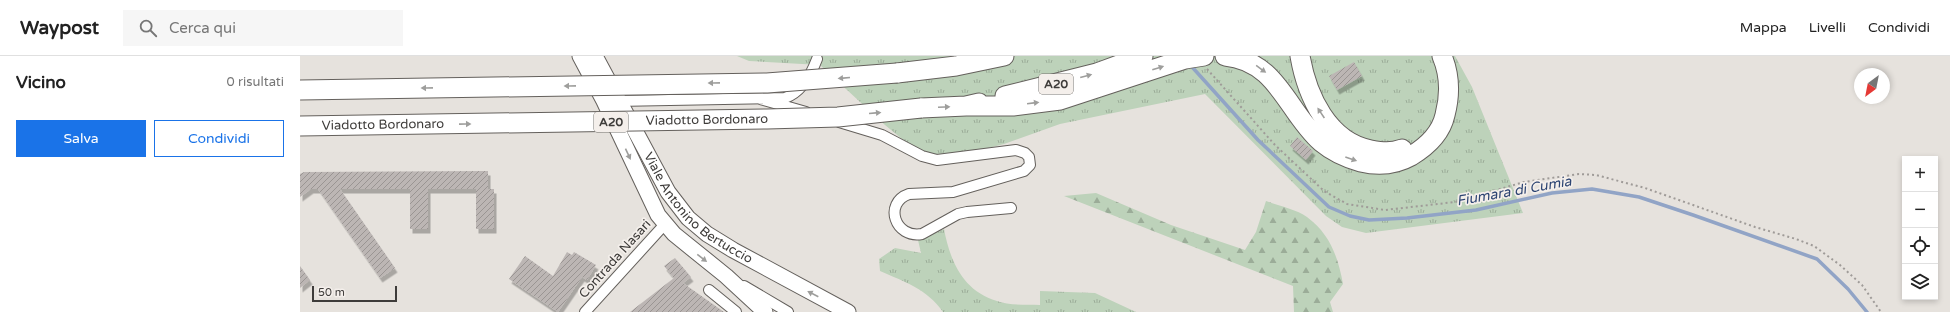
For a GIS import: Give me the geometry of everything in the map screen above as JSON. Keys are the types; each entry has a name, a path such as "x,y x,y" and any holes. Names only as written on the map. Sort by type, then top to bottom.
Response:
{"highway":[{"path":"897,73 957,56"},
{"path":"300,90 767,83 897,73 956,66 1004,56"},
{"name":"A20","path":"966,106 1098,73 1143,56"},
{"path":"1225,56 1241,59 1268,75 1309,129 1320,141 1336,153 1352,160 1382,165 1396,163 1420,151 1438,130 1444,119 1448,104 1449,87 1442,56"},
{"path":"1300,56 1306,83 1314,102 1334,131 1346,141 1357,146 1380,152 1391,152 1413,144 1425,133 1437,117 1441,86 1432,56"},
{"path":"966,106 1013,106 1060,100 1185,59 1204,61"},
{"name":"Viadotto Bordonaro","path":"300,126 838,117 921,108 966,106"}],"street":[{"name":"Viale Antonino Bertuccio","path":"580,56 604,101 651,204 665,224 684,243 726,276 788,312"},
{"name":"Viale Antonino Bertuccio","path":"595,56 673,200 688,218 707,234 738,254 848,312"},
{"path":"604,101 619,102 785,98 792,96 804,83 817,59"},
{"path":"760,99 882,135 929,158 947,159 1016,150 1025,153 1029,157 1030,165 1024,171 954,192 904,196 897,204 894,216 896,222 905,232 917,235 922,234 958,214 1010,208"},
{"name":"Contrada Nasari","path":"585,312 665,224"},
{"path":"726,276 764,312"},
{"path":"708,290 736,312"}],"path":[{"path":"1204,61 1275,145 1324,191 1347,204 1385,210 1455,202 1530,181 1579,174 1596,175 1645,188 1814,246 1840,265 1862,286 1881,312"}],"green space":[{"path":"737,56 1455,56 1472,87 1523,213 1366,233 1342,227 1326,216 1205,94 1060,124 1004,144 961,155 928,154 902,139 885,125 820,65 749,61"},
{"path":"1096,193 1171,225 1245,250 1256,232 1266,201 1303,214 1322,231 1335,255 1343,284 1330,302 1333,312 1294,312 1293,286 1064,196"},
{"path":"944,229 954,263 960,273 975,290 985,296 1007,304 1040,305 1040,291 1095,293 1136,312 943,312 930,297 923,292 880,271 879,259 895,248 921,253 918,240"}],"building":[{"path":"1354,62 1362,76 1337,90 1329,76"},
{"path":"1297,137 1313,151 1306,160 1290,146"},
{"path":"488,171 488,189 494,189 494,229 476,229 476,189 428,189 428,229 410,229 410,189 340,189 395,268 380,278 318,189 311,189 300,197 300,174 304,172"},
{"path":"567,252 572,255 574,252 596,265 587,280 582,277 558,312 509,279 525,256 553,276"},
{"path":"675,258 691,277 683,283 724,312 630,312 674,278 664,266"},
{"path":"300,266 310,280 300,288"}],"waterway":[{"name":"Fiumara di Cumia","path":"1193,68 1258,140 1329,207 1350,216 1369,220 1407,218 1476,210 1552,193 1592,189 1639,197 1817,259 1848,289 1867,312"}]}
